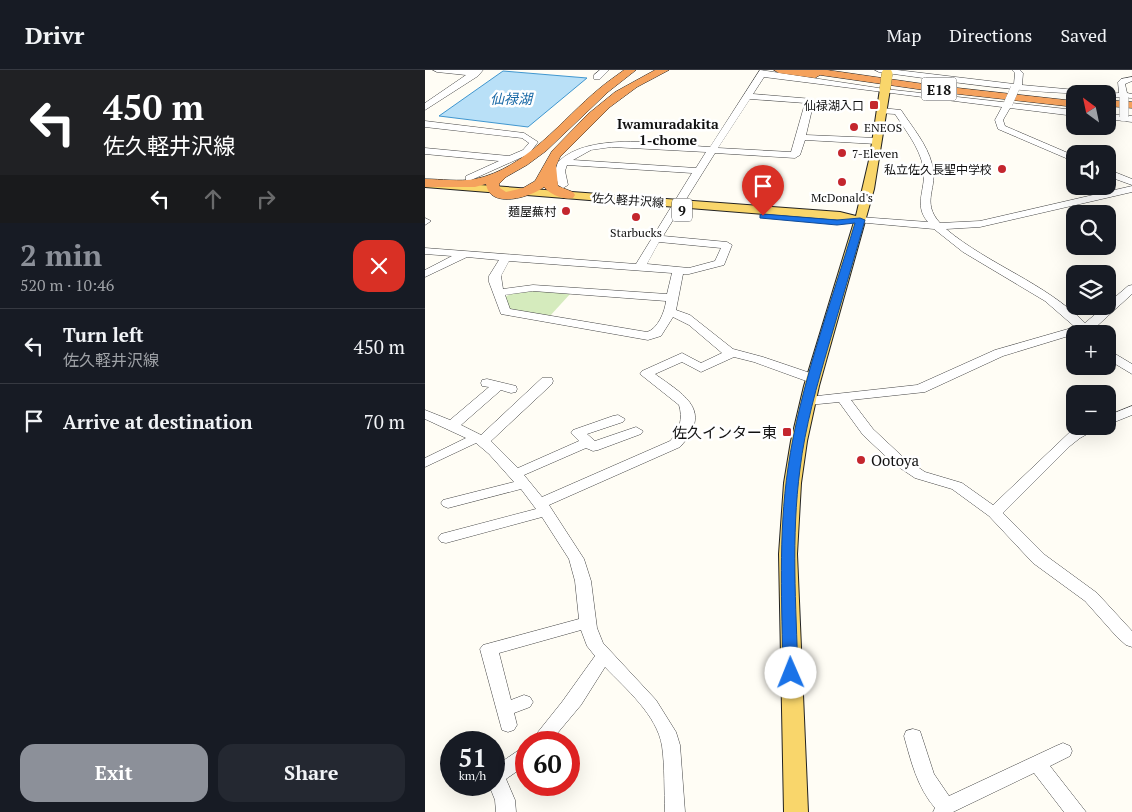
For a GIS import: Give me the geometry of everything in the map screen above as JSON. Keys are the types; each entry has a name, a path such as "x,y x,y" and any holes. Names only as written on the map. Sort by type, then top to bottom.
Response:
{"highway":[{"path":"604,90 618,70"},
{"path":"631,70 604,90 537,153 501,174 493,181 499,193 524,192 542,183 556,155 604,106 621,84 639,70"},
{"path":"604,106 639,81 664,70"},
{"path":"779,70 931,88"},
{"name":"E18","path":"804,70 931,88 1066,103"},
{"name":"E18","path":"827,70 933,85 1066,99"},
{"path":"550,164 551,187 556,191 565,190"},
{"path":"425,184 475,183 501,174"}],"main road":[{"path":"796,812 790,663 789,516 795,462 814,378 860,220 875,156 885,90 885,71"},
{"name":"佐久軽井沢線","path":"425,184 499,193"},
{"name":"佐久軽井沢線","path":"425,190 499,193 675,206 837,222 860,220"},
{"name":"佐久軽井沢線","path":"524,192 565,190 675,206"}],"street":[{"path":"437,70 477,72"},
{"path":"597,77 605,70"},
{"path":"1016,70 1020,78 999,120 999,124 1005,130 1066,155"},
{"path":"885,71 1015,88 1066,92"},
{"path":"425,107 477,72"},
{"path":"639,268 675,206 763,72 885,90 1066,112"},
{"path":"1132,79 1121,84 1132,125"},
{"path":"565,190 560,170 563,162 588,148 606,144 795,156 810,101 747,96"},
{"path":"1116,100 1128,107"},
{"path":"1116,112 1128,107"},
{"path":"881,111 897,112 926,161 930,184 924,197 924,202 928,214 937,226 985,260 1043,294 1081,325"},
{"path":"425,124 524,136 533,142 531,148 512,159 469,178"},
{"path":"801,137 877,141"},
{"path":"425,151 512,159"},
{"path":"563,162 698,171"},
{"path":"1116,176 1132,182"},
{"path":"860,220 937,226 991,223 1132,189"},
{"path":"425,251 639,268 689,270 720,263 727,245 657,239"},
{"path":"425,274 464,254"},
{"path":"506,257 495,276 503,308 510,313 648,336 657,333 668,312 672,303 671,298 678,270"},
{"path":"498,293 533,288 671,298"},
{"path":"1091,325 1132,288"},
{"path":"668,312 678,314 732,354"},
{"path":"808,401 920,389 999,353 1066,336"},
{"path":"446,538 542,508 675,444 682,438 687,428 686,404 682,399 646,374 682,357 701,368 719,358 732,354 749,356 814,378"},
{"path":"1116,359 1132,370"},
{"path":"425,463 479,440 547,381"},
{"path":"451,426 499,386"},
{"path":"843,398 868,432 899,461 920,475 957,486 994,513 1039,559 1091,597 1132,641"},
{"path":"1116,417 1132,410"},
{"path":"425,414 479,440 497,452 542,508 576,558 581,571 587,623 593,640 660,717 669,734 675,812"},
{"path":"618,419 578,433 593,447 636,431"},
{"path":"994,513 1075,435"},
{"path":"448,503 519,479 588,442"},
{"path":"524,702 506,717 489,649 587,623"},
{"path":"550,731 585,684 597,664 606,657"},
{"path":"913,736 925,778 944,809 1063,751"},
{"path":"506,812 505,800 496,779 497,775 515,763"},
{"path":"1037,763 1076,812"}],"green space":[{"path":"537,291 571,293 549,317 509,311 504,297 514,293"}],"water":[{"name":"仙禄湖","path":"503,71 587,78 528,127 439,116"}],"place":[{"name":"仙禄湖入口","path":"874,105"},
{"name":"ENEOS","path":"854,127"},
{"name":"7-Eleven","path":"842,153"},
{"name":"私立佐久長聖中学校","path":"1002,169"},
{"name":"McDonald's","path":"842,182"},
{"name":"麺屋蕪村","path":"566,211"},
{"name":"Starbucks","path":"636,217"},
{"name":"佐久インター東","path":"787,432"},
{"name":"Ootoya","path":"861,460"}],"district":[{"name":"Iwamuradakita 1-chome","path":"668,132"}],"route":[{"path":"763,216 837,222 860,220 814,378 799,438 794,469 789,516 788,554 791,673"}]}
